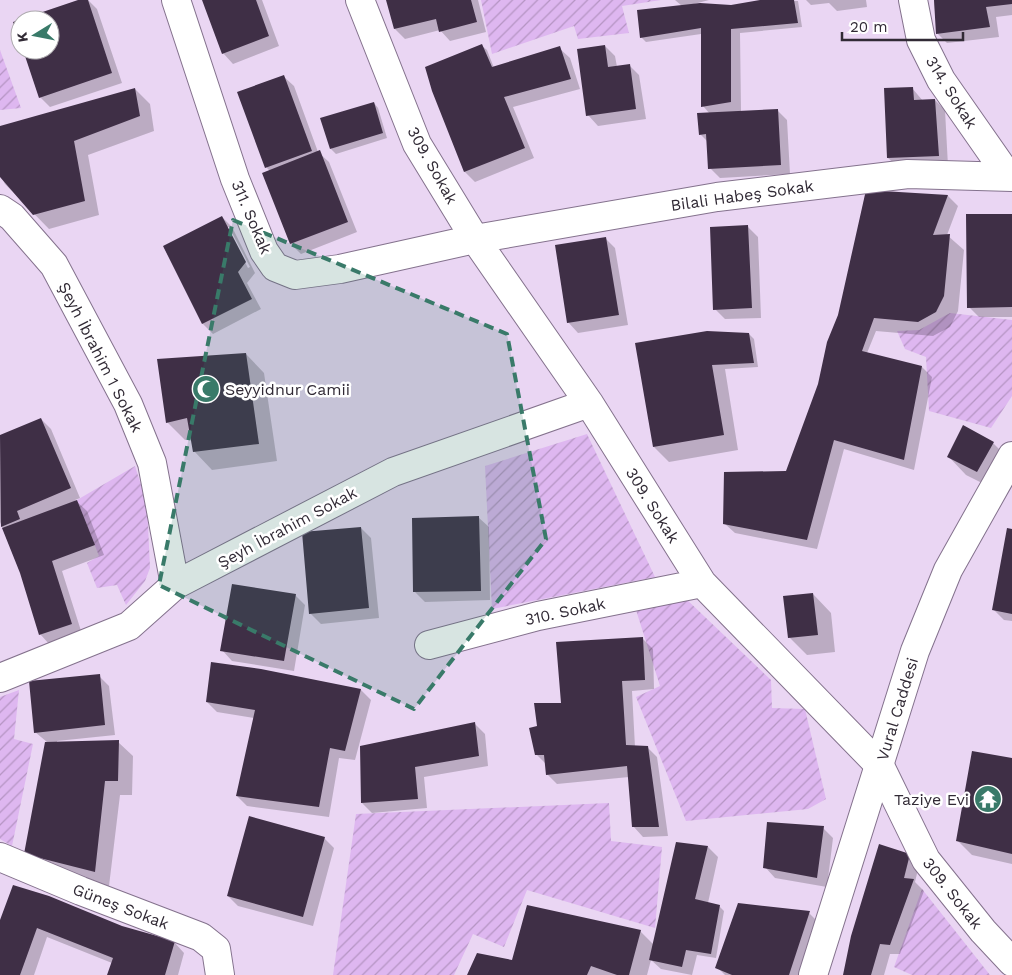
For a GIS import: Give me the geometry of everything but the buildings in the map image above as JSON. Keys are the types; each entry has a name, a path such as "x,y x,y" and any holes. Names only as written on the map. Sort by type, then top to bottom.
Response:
{"street":[{"name":"311. Sokak","path":"176,0 235,179 264,251 275,267 294,275 340,269 475,239"},
{"name":"309. Sokak","path":"360,0 418,144 475,239 589,403 702,583 880,766 926,860 983,931 1012,962"},
{"name":"314. Sokak","path":"913,0 921,40 941,80 1010,176"},
{"name":"Bilali Habeş Sokak","path":"475,239 717,197 899,175 1010,176"},
{"name":"Şeyh İbrahim 1 Sokak","path":"0,209 12,217 54,265 128,404 152,463 175,585"},
{"name":"Şeyh İbrahim Sokak","path":"0,678 129,626 175,585 393,472 589,403"},
{"name":"Vural Caddesi","path":"813,975 915,650 948,570 1012,456"},
{"name":"310. Sokak","path":"430,646 538,616 702,583"},
{"name":"Güneş Sokak","path":"0,856 81,891 201,937 216,949 220,975"}],"highlighted area":[{"path":"233,220 507,334 546,539 414,709 159,585"}],"shaded area":[{"path":"481,0 661,0 622,6 629,33 578,39 574,26 492,54"},
{"path":"0,50 21,108 0,110"},
{"path":"950,313 1012,320 1012,396 991,428 929,411 926,357 905,349 897,331 919,330"},
{"path":"587,434 655,577 492,609 485,466"},
{"path":"135,466 147,504 150,568 145,581 126,605 117,585 97,588 87,563 99,556 77,500"},
{"path":"683,596 771,680 772,708 805,709 826,799 808,809 686,821 636,697 660,686 636,610"},
{"path":"19,690 14,739 33,744 12,846 0,839 0,697"},
{"path":"609,803 611,841 662,847 655,928 527,890 504,947 473,934 454,975 333,975 356,814"},
{"path":"922,889 990,975 912,975 894,967"}],"place":[{"name":"Seyyidnur Camii","path":"206,389"},
{"name":"Taziye Evi","path":"988,799"}]}
